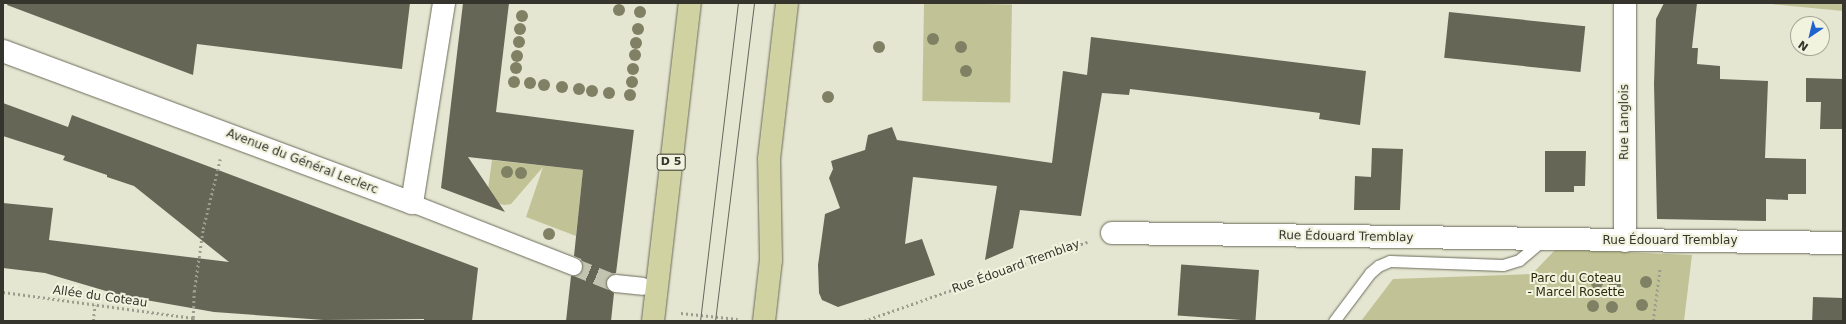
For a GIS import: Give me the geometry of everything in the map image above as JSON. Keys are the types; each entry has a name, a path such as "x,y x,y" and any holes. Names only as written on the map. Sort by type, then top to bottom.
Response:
{"main road":[{"name":"D 5","path":"654,321 690,3"},
{"path":"754,321 771,260 769,159 788,3"}],"street":[{"path":"444,3 412,203 573,266"},
{"name":"Rue Langlois","path":"1625,3 1625,241"},
{"name":"Avenue du Général Leclerc","path":"3,50 412,203"},
{"name":"Rue Édouard Tremblay","path":"1112,233 1843,243"},
{"path":"615,283 642,286"}],"lane":[{"path":"1334,321 1370,273 1378,266 1390,261 1503,265 1519,260 1543,240"}],"path":[{"path":"193,320 194,292 203,229 217,170"},
{"name":"Rue Édouard Tremblay","path":"864,321 1112,233"},
{"path":"1653,321 1663,241"},
{"name":"Allée du Coteau","path":"3,292 193,320"},
{"path":"93,321 95,305"},
{"path":"678,317 679,312 754,321"}],"green space":[{"path":"924,3 1012,5 1010,103 922,101"},
{"path":"1843,3 1843,11 1771,4"},
{"path":"492,160 583,170 576,236 526,217 543,167 511,204 504,205 496,203 494,196 487,196"},
{"name":"Parc du Coteau - Marcel Rosette","path":"1556,249 1692,255 1684,321 1361,321 1393,279 1532,274"}],"building":[{"path":"8,3 410,3 402,69 197,44 193,75 7,5"},
{"path":"463,3 509,3 496,112 634,130 616,273 611,274 605,282 606,287 614,293 611,321 566,321 571,276 580,274 583,265 581,259 574,256 583,170 468,157 505,212 441,188"},
{"path":"1664,3 1697,3 1692,48 1698,48 1697,64 1720,66 1720,79 1768,81 1765,158 1806,159 1806,194 1788,194 1788,200 1766,199 1766,221 1657,219 1654,84 1656,19"},
{"path":"1449,12 1585,26 1580,72 1444,58"},
{"path":"1091,37 1366,71 1360,125 1319,119 1320,113 1198,97 1130,89 1129,95 1102,93 1081,216 1020,210 1013,248 985,260 997,186 913,177 905,244 922,239 935,275 838,307 822,300 819,293 818,265 825,214 840,208 829,178 833,169 831,161 865,150 868,135 892,127 897,140 1052,163 1063,71 1087,75"},
{"path":"1806,78 1843,79 1843,129 1820,129 1821,102 1806,102"},
{"path":"3,103 68,127 72,115 478,268 472,321 424,321 424,319 324,320 214,312 123,296 45,273 3,268 3,203 53,208 49,240 229,262 134,186 63,160 65,156 3,136"},
{"path":"1372,148 1403,149 1400,210 1354,210 1355,176 1371,177"},
{"path":"1545,151 1586,151 1585,186 1574,186 1574,192 1545,192"},
{"path":"1181,265 1259,270 1255,321 1178,315"},
{"path":"1813,297 1843,298 1842,321 1812,321"}],"tunnel":[{"path":"573,266 615,283"}],"tram line":[{"path":"700,321 738,3"},
{"path":"715,321 754,3"}]}
